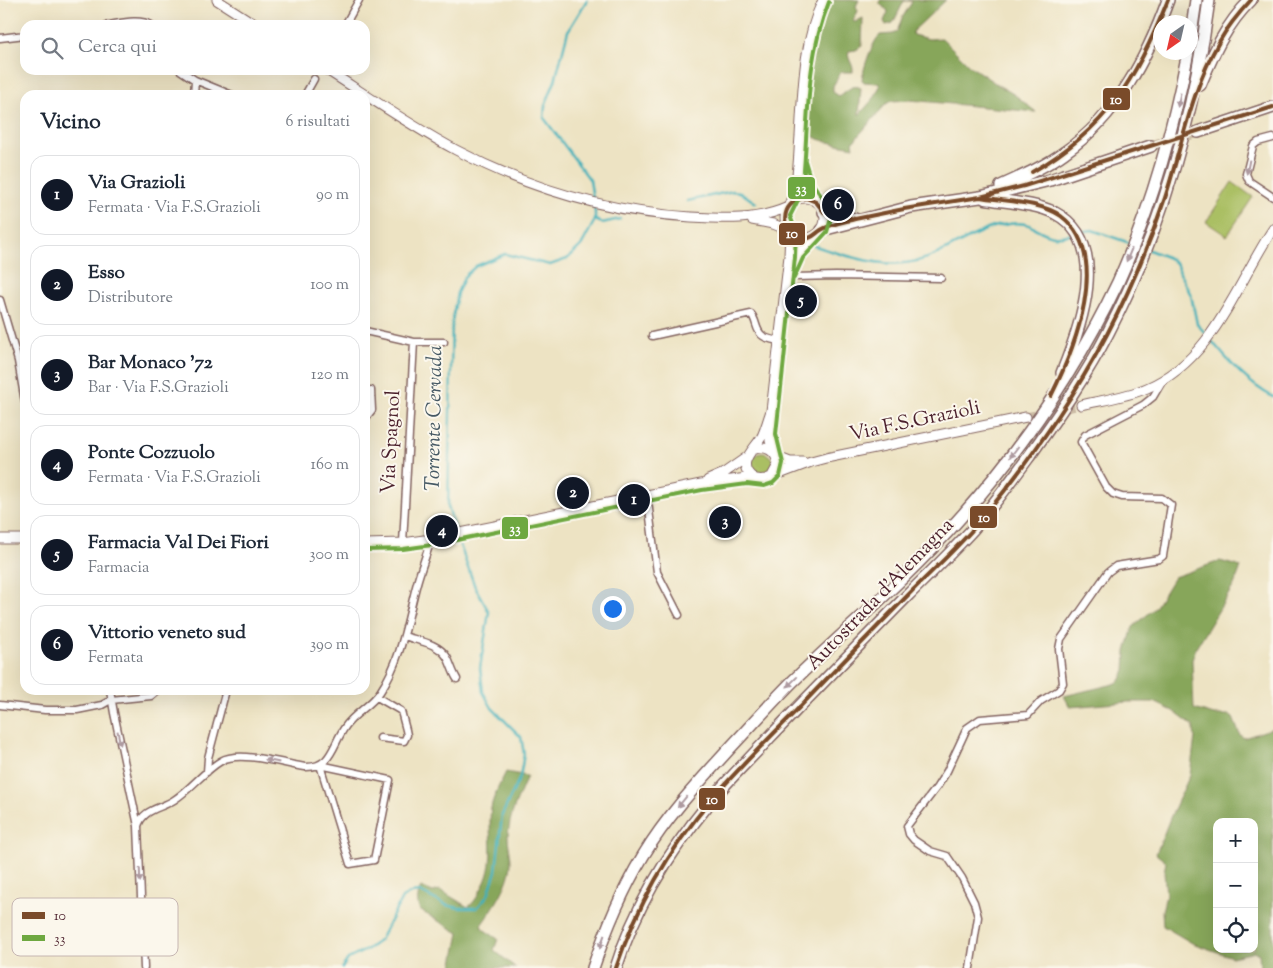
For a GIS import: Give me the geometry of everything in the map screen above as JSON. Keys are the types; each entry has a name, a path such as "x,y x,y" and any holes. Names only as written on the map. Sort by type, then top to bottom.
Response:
{"highway":[{"path":"980,197 1043,166 1065,153 1087,135 1110,110 1137,70 1155,34 1168,0"},
{"path":"1194,15 1196,0"},
{"name":"Autostrada d'Alemagna","path":"616,968 624,941 642,903 687,830 712,799 808,697 973,529 1015,476 1082,380 1108,335 1132,285 1166,194 1190,110 1209,0"},
{"path":"1190,110 1219,41 1251,0"},
{"name":"Autostrada d'Alemagna","path":"593,968 605,932 623,893 643,855 668,818 790,684 891,589 959,519 1002,468 1042,413 1093,330 1118,281 1135,241 1177,107 1186,60"},
{"path":"1198,132 1273,107"},
{"path":"819,232 857,220 911,207 980,197 1050,180 1151,146"},
{"path":"980,197 1043,208 1053,212 1069,223 1076,231 1082,243 1087,270 1085,305 1064,369 1042,413"},
{"path":"824,212 857,220"}],"main road":[{"path":"217,0 248,20"},
{"path":"370,544 403,543 432,539 646,494 747,478 766,479 772,476 777,469 776,455 770,441 771,412 789,256 789,231 784,222 784,215 796,189 806,56 812,29 823,0"},
{"path":"335,75 359,90"},
{"path":"370,97 456,150 484,164 528,182 584,199 602,204 679,216 744,218 773,224 799,238 805,239 819,232"},
{"path":"786,281 795,259 819,232 825,218 824,212 804,180 799,163"},
{"path":"744,218 771,214 799,199 805,198 817,202"},
{"path":"1081,405 1118,398 1149,387 1182,367 1202,346 1218,322 1273,230"},
{"path":"759,480 750,475 746,466 750,453 763,434 771,412"},
{"name":"Via F.S.Grazioli","path":"772,476 811,462 1026,417"},
{"path":"702,484 724,473 750,453 762,447 767,448 776,455"},
{"name":"Via F.S.Grazioli","path":"776,455 790,462 811,462"},
{"path":"0,539 20,539"}],"street":[{"path":"348,20 359,0"},
{"path":"0,38 20,36"},
{"path":"188,75 220,90"},
{"path":"308,90 314,79"},
{"path":"194,90 195,80"},
{"path":"1273,138 1258,142 1253,146 1246,174 1249,181 1273,198"},
{"path":"786,281 795,277 836,276 941,278"},
{"path":"0,300 20,373"},
{"path":"652,336 751,314 754,316 763,337 779,341"},
{"path":"370,332 414,342 444,342"},
{"name":"Via Spagnol","path":"403,543 414,342"},
{"path":"970,968 978,916 974,902 962,878 947,856 930,851 914,840 909,834 907,826 942,779 967,728 980,719 1028,715 1041,702 1061,687 1064,680 1059,649 1061,639 1108,572 1116,566 1159,559 1163,556 1171,505 1162,498 1113,494 1106,487 1081,442 1085,435 1143,405 1155,394 1163,380"},
{"path":"370,390 372,410 370,413"},
{"path":"646,494 657,572 679,615"},
{"path":"320,765 326,761 347,724 377,696 394,667 417,583 432,539"},
{"path":"404,636 434,645 439,649 446,655 456,679"},
{"path":"110,695 138,826 141,898"},
{"path":"0,705 61,711 77,710 102,705 111,700 152,695"},
{"path":"207,772 208,758 225,695"},
{"path":"377,696 401,711 407,735 404,740 380,738"},
{"path":"138,826 145,814 176,799 220,762 231,757 258,759 305,767 320,765 390,780 374,860 350,864 320,765"}],"green space":[{"path":"829,0 859,0 856,6 858,11 853,21 855,22 863,18 862,46 856,50 849,51 848,54 853,72 841,72 833,86 833,92 839,96 852,87 861,88 859,115 874,98 880,86 878,83 864,82 862,80 871,49 880,35 897,32 902,18 912,2 904,1 893,23 886,25 884,21 888,12 880,4 880,0 946,0 912,32 913,35 929,39 942,38 970,66 1015,95 1036,112 910,100 891,101 886,104 853,142 854,147 812,136 804,129 810,63 817,31"},
{"path":"1232,182 1253,197 1227,236 1206,222"},
{"path":"758,453 766,453 773,460 773,468 766,475 758,475 751,468 751,460"},
{"path":"1220,561 1241,567 1234,585 1196,648 1192,660 1194,709 1214,715 1229,715 1233,718 1240,735 1244,738 1273,728 1273,968 1260,968 1259,954 1257,953 1258,818 1213,818 1213,950 1192,943 1163,926 1162,911 1166,895 1164,872 1166,862 1156,854 1190,775 1195,737 1193,726 1173,711 1154,702 1128,702 1070,707 1064,696 1120,681 1125,671 1126,651 1133,627 1155,608 1174,577"},
{"path":"506,772 527,776 510,821 508,837 511,862 508,878 496,904 481,925 483,929 498,939 494,950 516,968 452,968 459,933 421,911 418,902 419,893 421,887 433,892 440,890 468,907 475,900 489,871 491,808 495,794"},
{"path":"1221,953 1250,953 1232,957"}],"waterway":[{"name":"Torrente Cervada","path":"456,532 448,507 452,322 457,293 465,276 476,266 505,254 550,265 567,259 581,246 595,220 590,180 544,118 545,106 555,81 568,31 587,0"},
{"path":"687,201 733,191 740,192 756,203"},
{"path":"595,220 602,223 620,219"},
{"path":"812,245 859,259 875,262 906,263 922,260 945,251 987,229 1006,224 1026,224 1054,236 1073,234"},
{"path":"1080,232 1092,230 1130,243"},
{"path":"1149,250 1169,258 1177,265 1191,295 1197,324 1207,335"},
{"path":"1210,339 1231,364 1247,379 1273,397"},
{"name":"Torrente Cervada","path":"342,968 348,959 368,949 380,940 402,898 411,893 420,892 446,905 459,908 477,908 488,895 496,871 502,815 520,777 524,754 521,737 492,708 483,692 480,668 489,612 475,587 457,537"}],"tunnel":[{"path":"1151,146 1198,132"},
{"path":"1026,417 1081,405"}],"transit line":[{"name":"10","path":"1032,172 1081,138 1116,99 1144,54 1168,0"},
{"name":"10","path":"616,968 624,945 656,879 681,839 711,800 751,756 967,536 1008,487 1059,415 1091,364 1119,310 1144,255 1165,198 1194,99 1209,60 1226,31 1251,0"},
{"name":"33","path":"370,550 403,549 432,545 702,490 747,484 764,486 773,483 780,476 783,463 776,434 795,257 796,231 790,216 799,198 803,182 812,69 821,24 829,2"},
{"name":"10","path":"855,219 980,197 1024,186 1273,107"},
{"name":"33","path":"794,278 803,258 827,232 831,218 828,206 811,181 805,161"},
{"name":"10","path":"980,197 1033,205 1053,211 1061,216 1076,233 1085,254 1087,278 1078,329 1070,354 1051,396"},
{"name":"10","path":"806,198 816,202 824,212 855,219 829,226 809,238 796,237 786,226 786,211 797,200 806,198"}],"place":[{"name":"Vittorio veneto sud","path":"838,205"},
{"name":"Farmacia Val Dei Fiori","path":"801,301"},
{"name":"Esso","path":"573,493"},
{"name":"Via Grazioli","path":"634,500"},
{"name":"Bar Monaco '72","path":"725,522"},
{"name":"Ponte Cozzuolo","path":"442,531"}]}
